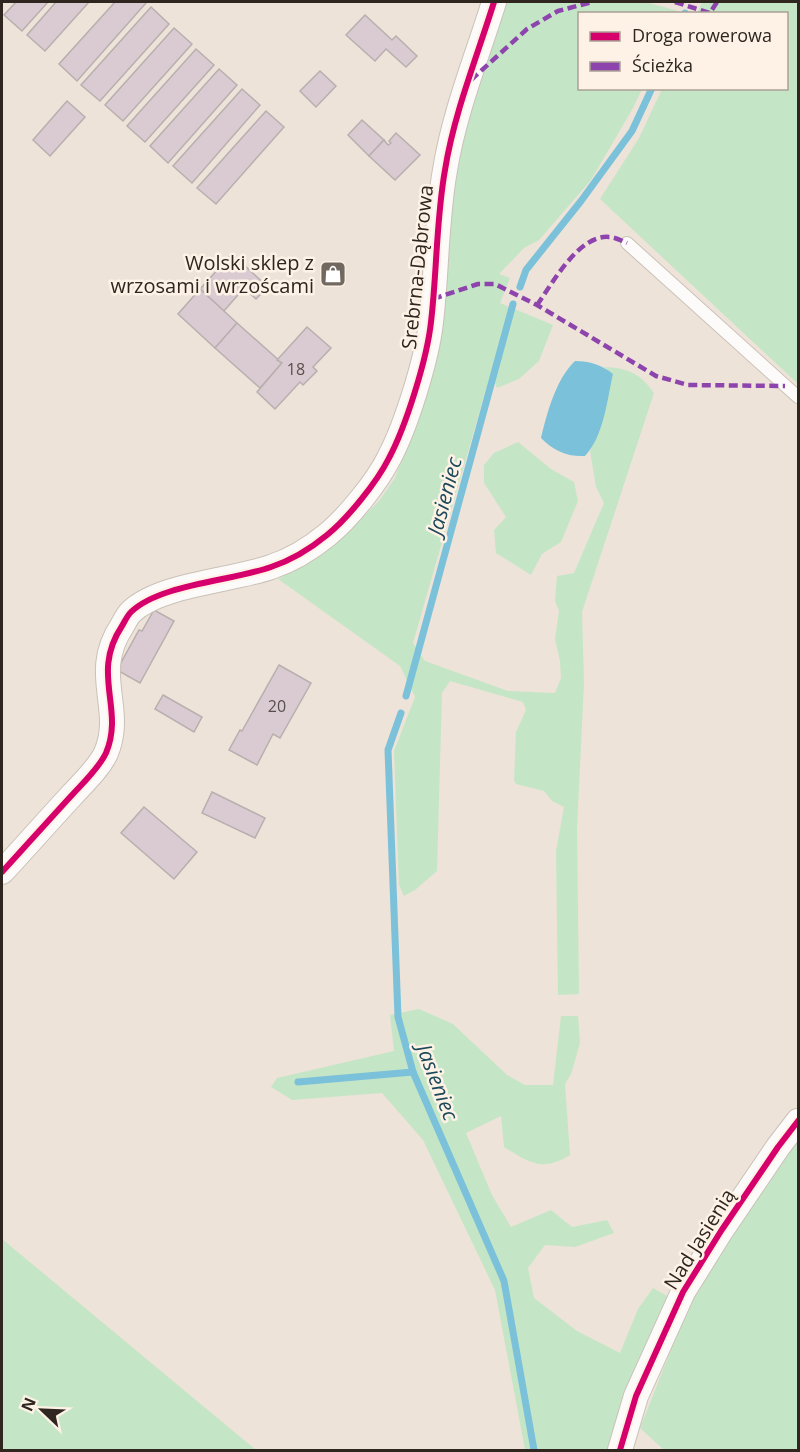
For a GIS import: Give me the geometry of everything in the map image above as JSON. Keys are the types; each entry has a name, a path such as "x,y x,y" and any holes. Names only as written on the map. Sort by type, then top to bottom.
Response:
{"street":[{"name":"Srebrna-Dąbrowa","path":"2,872 90,776 105,753 113,725 107,674 109,651 130,613 144,603 167,593 269,568 293,559 313,546 342,521 389,459 425,352 431,324 440,200 445,168 452,136 494,2"},
{"name":"Nad Jasienią","path":"620,1450 636,1396 683,1292 721,1231 798,1121"}],"lane":[{"path":"627,243 798,397"}],"green space":[{"path":"506,2 646,2 678,11 578,12 578,90 642,90 591,180 539,240 524,248 499,274 510,278 500,303 553,325 539,361 519,379 497,388 491,372 413,643 425,661 508,691 555,693 561,678 555,639 559,611 555,601 557,576 574,573 604,503 596,487 590,451 600,429 613,374 604,367 627,370 644,381 654,393 582,612 584,683 577,828 579,994 558,995 556,851 564,807 552,801 544,791 516,784 514,780 516,732 526,710 523,702 450,681 442,693 437,871 415,890 404,896 399,885 394,751 415,697 400,666 278,579 330,549 379,501 395,478 411,435 448,227 458,144"},
{"path":"702,2 798,2 798,384 600,199 639,138 662,90 788,90 788,12 697,12"},
{"path":"518,442 551,469 574,482 578,501 561,542 542,554 531,575 496,553 494,530 506,517 484,483 484,465 494,453"},
{"path":"419,1009 453,1024 507,1075 525,1085 553,1085 561,1016 578,1016 580,1043 571,1074 565,1084 570,1155 544,1164 521,1157 504,1147 501,1116 466,1133 492,1195 511,1227 551,1210 572,1227 607,1220 614,1233 575,1247 545,1245 528,1268 534,1298 577,1331 620,1353 638,1309 653,1288 669,1297 611,1450 525,1450 495,1290 423,1140 382,1093 292,1100 271,1087 277,1078 394,1051 390,1015"},
{"path":"798,1139 798,1450 664,1450 640,1428 691,1299"},
{"path":"2,1239 256,1450 2,1450"}],"water":[{"path":"575,361 595,364 613,374 601,428 585,456 561,452 541,438 557,387"}],"building":[{"path":"16,2 48,2 22,31 4,15"},
{"path":"56,2 89,2 45,51 27,35"},
{"path":"115,2 146,3 77,81 59,64"},
{"path":"151,7 169,24 100,101 81,85"},
{"path":"365,15 392,40 396,36 417,56 406,67 386,49 375,61 346,35"},
{"path":"174,28 192,44 123,121 105,105"},
{"path":"196,49 214,65 145,142 127,126"},
{"path":"219,69 237,85 168,163 150,146"},
{"path":"320,71 336,86 316,107 300,91"},
{"path":"242,89 260,105 192,183 173,166"},
{"path":"67,101 85,117 50,156 33,140"},
{"path":"266,111 284,127 216,204 197,188"},
{"path":"362,120 384,140 369,156 348,135"},
{"path":"396,133 420,155 395,180 369,156 384,140 388,145 391,143 389,141"},
{"path":"232,254 268,287 256,299 244,288 224,311 200,289"},
{"path":"200,289 237,323 215,348 178,314"},
{"path":"237,323 282,363 260,388 215,348"},
{"path":"307,327 331,348 313,367 317,371 303,385 300,382 275,409 257,392 282,363 277,360"},
{"path":"154,610 174,621 140,683 117,670 139,630 142,631"},
{"path":"279,665 311,683 280,738 273,734 257,765 229,750"},
{"path":"163,695 202,717 194,732 155,709"},
{"path":"212,792 265,818 255,838 202,813"},
{"path":"144,807 197,852 174,879 121,833"}],"waterway":[{"name":"Jasieniec","path":"520,287 526,270 581,201 632,131 651,90"},
{"name":"Jasieniec","path":"406,696 513,304"},
{"name":"Jasieniec","path":"401,713 388,750 398,1017 413,1072 504,1281 534,1450"},
{"path":"298,1082 413,1072"}],"marked path":[{"path":"471,80 527,29 558,11 592,2"},
{"path":"675,2 707,12"},
{"path":"711,12 717,2"},
{"path":"537,305 558,273 587,243 598,238 609,237 627,243"},
{"path":"433,299 478,284 495,284 537,305 656,376 688,385 785,386"}],"cycle path":[{"path":"2,872 90,775 106,753 111,737 112,721 109,660 113,643 131,612 160,595 197,584 255,572 300,554 321,540 344,519 384,468 409,411 425,354 433,303 442,189 449,149 460,106 494,2"},
{"path":"620,1450 636,1396 683,1292 721,1231 798,1121"}],"place":[{"name":"Wolski sklep z wrzosami i wrzoścami","path":"333,274"}]}
